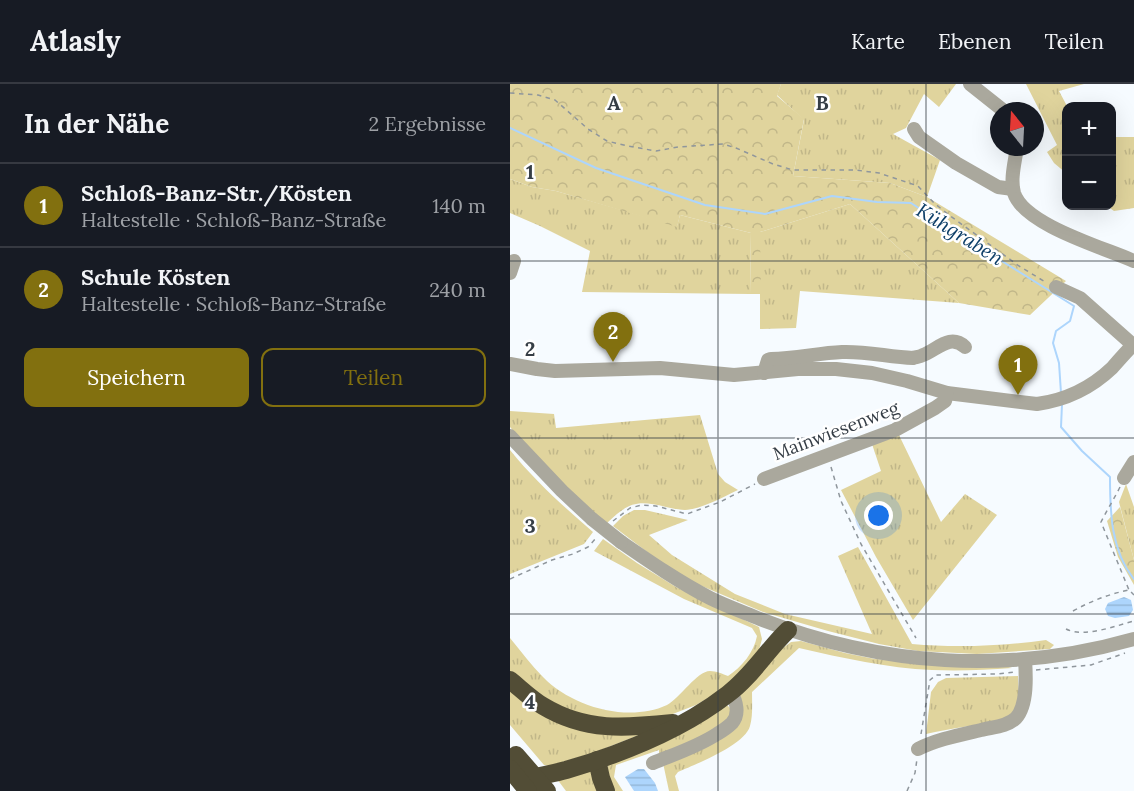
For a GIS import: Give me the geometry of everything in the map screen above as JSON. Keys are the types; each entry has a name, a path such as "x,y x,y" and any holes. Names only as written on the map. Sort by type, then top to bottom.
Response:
{"highway":[{"path":"510,782 565,771 597,760 648,740 687,721 730,692 788,630"},
{"path":"510,680 542,706 576,722 629,728 687,721"},
{"path":"512,757 528,791"},
{"path":"512,757 547,791"},
{"path":"597,760 606,791"}],"street":[{"path":"970,84 993,102"},
{"path":"914,129 919,137 956,163 998,187 1013,189"},
{"path":"1016,156 1013,176 1015,197 1033,215 1049,226 1134,261"},
{"path":"510,364 555,371 660,369 734,375 798,369 836,369 872,373 947,393 1037,404 1052,402 1085,389 1110,369 1134,344 1080,298 1056,287"},
{"path":"764,373 768,360 771,359 842,352 913,358 945,343 957,342 965,347"},
{"name":"Mainwiesenweg","path":"764,478 895,430 945,401 947,393"},
{"path":"510,436 562,491 621,542 674,578 711,598 788,630 848,647 897,656 964,661 1025,659 1082,652 1134,639"},
{"path":"1124,478 1134,462"},
{"path":"918,749 953,737 1002,725 1016,718 1024,697 1025,659"},
{"path":"653,763 707,740 733,722 736,705 730,692"}],"path":[{"path":"510,93 538,95 555,100 588,129 607,141 628,146 656,151 723,144 793,170 855,170 879,173 918,186 958,222 1019,267 1056,287"},
{"path":"827,455 841,501 861,544 916,638"},
{"path":"610,524 630,508 642,505 687,514 720,502 764,478"},
{"path":"1115,499 1108,507 1101,522 1129,590 1134,595"},
{"path":"510,579 588,547 597,537"},
{"path":"1073,610 1112,593 1129,590"},
{"path":"1066,629 1078,633 1134,621"},
{"path":"908,791 915,773 930,680 936,675"}],"green space":[{"path":"510,84 781,84 777,96 804,119 793,176 890,183 927,197 1066,281 1030,315 959,303 850,204 760,232 761,294 750,294 751,233 680,215 677,227 510,179"},
{"path":"781,84 956,84 939,107 924,94 906,128 893,134 940,160 927,197 890,183 793,176 804,120 777,95"},
{"path":"1026,84 1084,84 1059,91 1065,102 1062,102 1062,170 1047,152 1057,145 1044,119 1044,102 1035,102"},
{"path":"1116,137 1134,137 1134,208 1114,211 1116,210"},
{"path":"510,179 677,226 680,215 751,233 750,294 582,292 590,251 510,213"},
{"path":"850,204 959,303 800,291 796,328 760,329 760,232"},
{"path":"510,411 554,414 556,428 700,415 718,474 725,482 738,490 712,502 685,510 634,504 607,523 556,478 510,427"},
{"path":"898,433 941,522 965,494 997,515 913,620 876,557 841,490 881,471 872,444"},
{"path":"510,450 539,483 593,532 584,544 510,574"},
{"path":"1126,484 1134,507 1134,560 1119,502"},
{"path":"1120,507 1134,560 1134,585 1118,557 1107,521"},
{"path":"634,510 645,510 688,520 649,535 672,555 735,594 785,614 872,634 838,556 858,547 912,644 979,646 1046,640 1054,645 1050,649 977,654 918,651 879,644 763,612 697,584 663,564 613,526 623,516"},
{"path":"603,539 676,587 759,627 762,639 759,650 740,674 715,694 696,705 665,717 608,721 563,710 510,674 510,638 543,677 569,697 601,709 635,712 667,705 705,672 710,671 728,676 747,659 757,636 752,628 684,599 594,551"},
{"path":"801,641 875,659 953,664 997,664 1012,668 915,669 865,662 799,648 752,692 752,718 746,733 730,747 678,772 675,776 679,791 669,791 663,763 724,734 738,696 779,651 791,642"},
{"path":"1018,676 1018,705 1006,718 992,723 926,734 931,692 938,682 946,678"},
{"path":"510,687 521,698 647,732 593,753 549,766 544,765 510,725"},
{"path":"726,704 732,714 719,729 659,756 659,750 616,765 614,777 623,791 614,791 606,772 608,765"},
{"path":"593,768 602,791 566,791 557,779"}],"water":[{"path":"1124,597 1131,600 1133,610 1129,616 1115,618 1108,616 1105,609 1108,603"},
{"path":"638,769 644,769 658,791 634,791 625,777"}],"waterway":[{"name":"Kühgraben","path":"510,128 596,168 705,205 765,214 832,196 877,202 911,203 1074,306 1070,321 1056,331 1053,343 1059,363 1061,393"},
{"name":"Kühgraben","path":"1062,404 1061,427 1110,477 1113,531 1116,544 1126,568 1134,579"}],"place":[{"name":"Schule Kösten","path":"613,362"},
{"name":"Schloß-Banz-Str./Kösten","path":"1018,395"}]}
